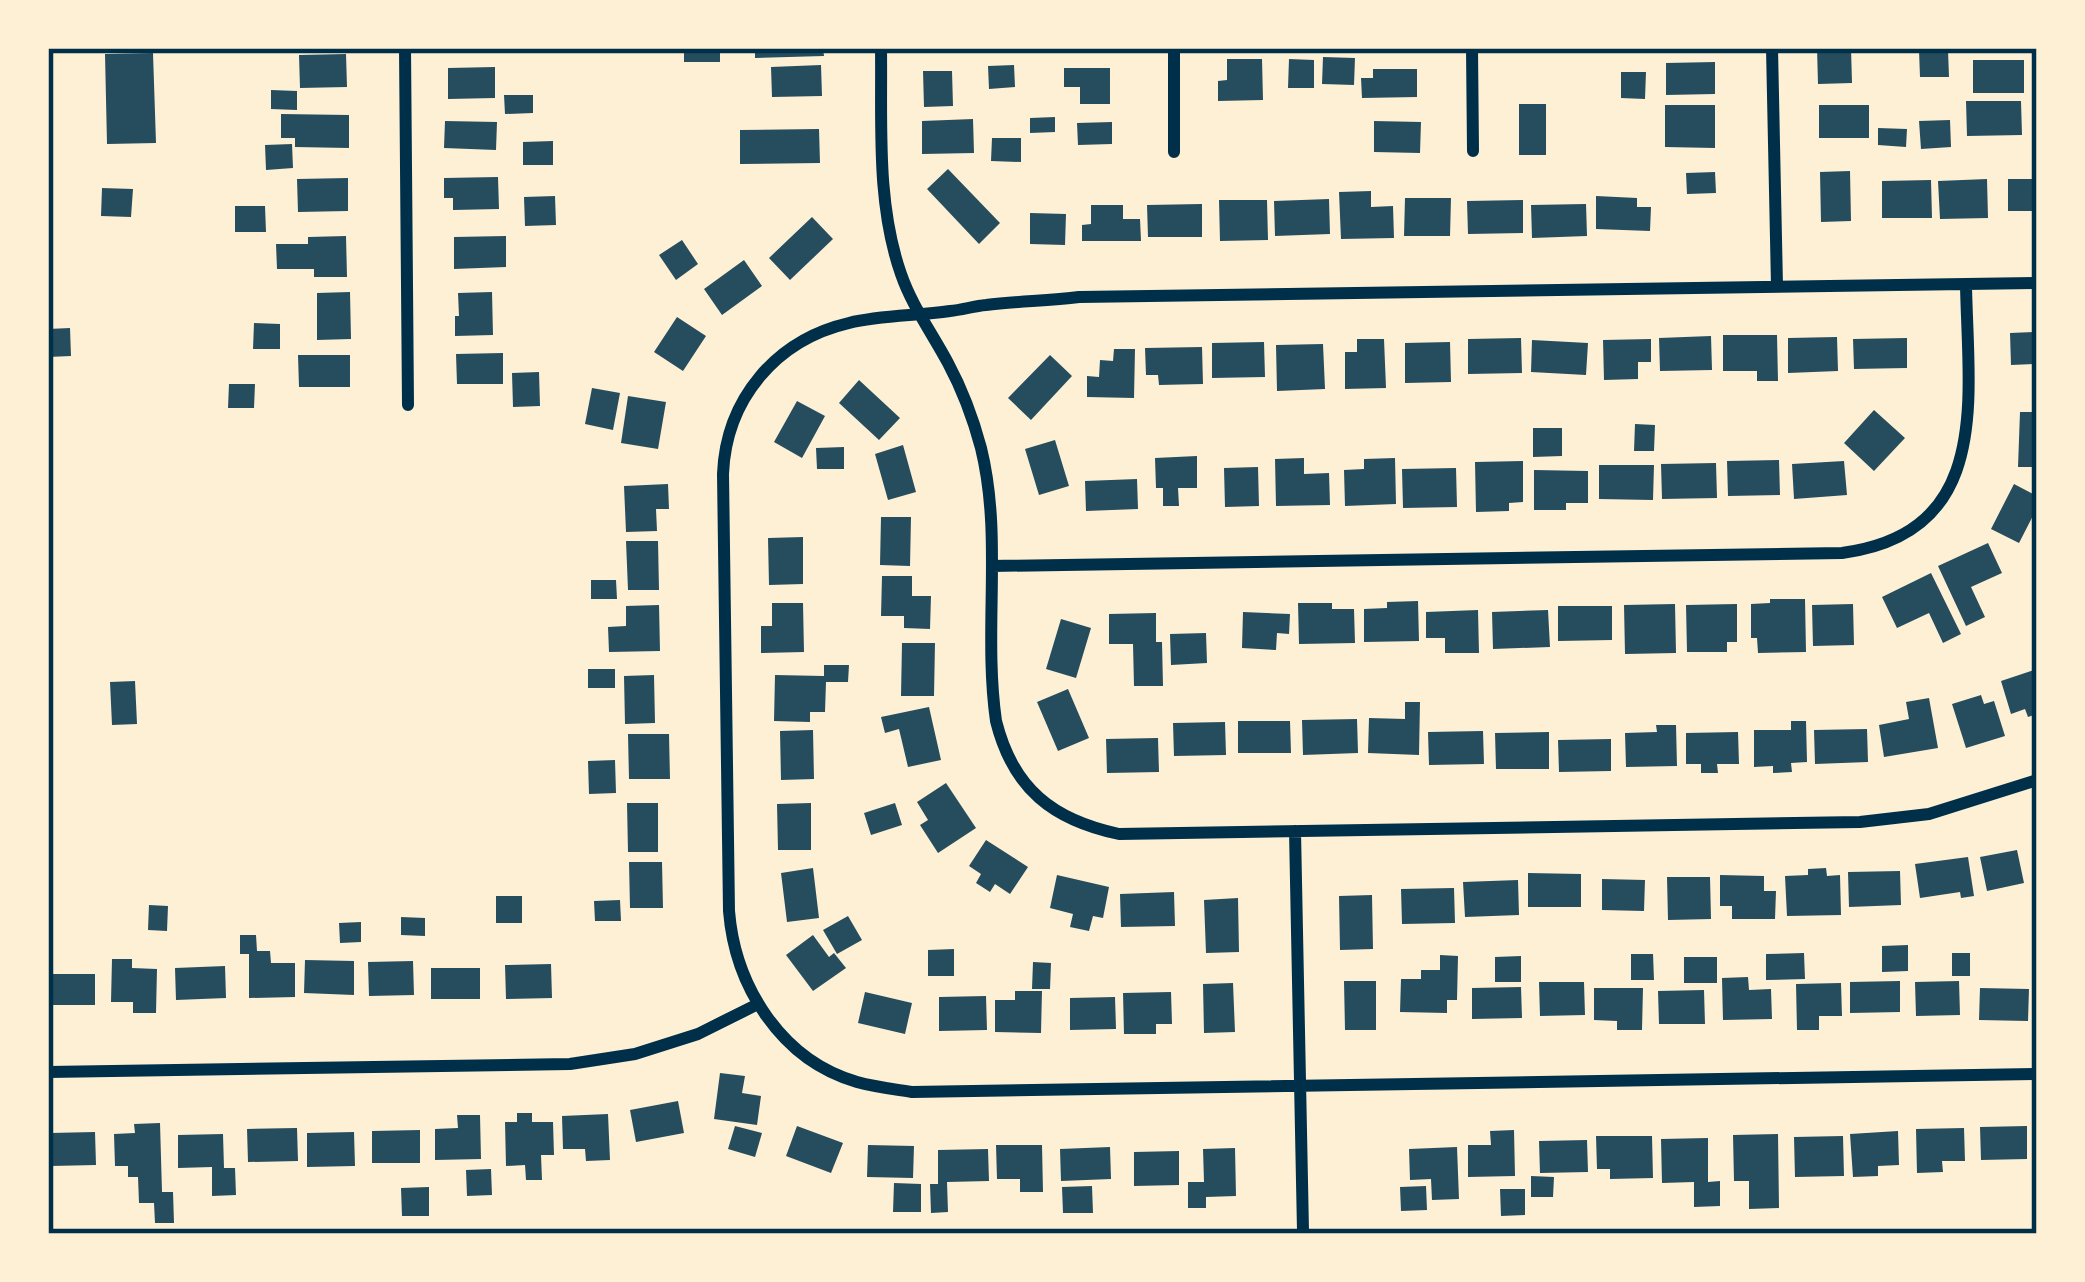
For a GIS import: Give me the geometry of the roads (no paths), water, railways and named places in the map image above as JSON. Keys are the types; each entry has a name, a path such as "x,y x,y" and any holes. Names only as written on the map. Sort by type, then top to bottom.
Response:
{"street":[{"path":"405,48 408,405"},
{"path":"881,48 886,212 901,276 950,366 977,436 988,489 994,710 1001,744 1031,791 1066,818 1119,834 1883,821 1929,814 2037,780"},
{"path":"1174,48 1174,152"},
{"path":"1472,48 1473,151"},
{"path":"1772,48 1777,286"},
{"path":"2037,284 1078,297 850,322 799,341 765,369 737,409 723,474 729,911 737,960 758,1004 785,1038 819,1065 849,1079 891,1090 2037,1073"},
{"path":"992,566 1865,550 1916,526 1940,502 1957,472 1967,423 1966,285"},
{"path":"1295,830 1303,1231"},
{"path":"48,1072 570,1064 635,1054 698,1034 758,1004"}]}
